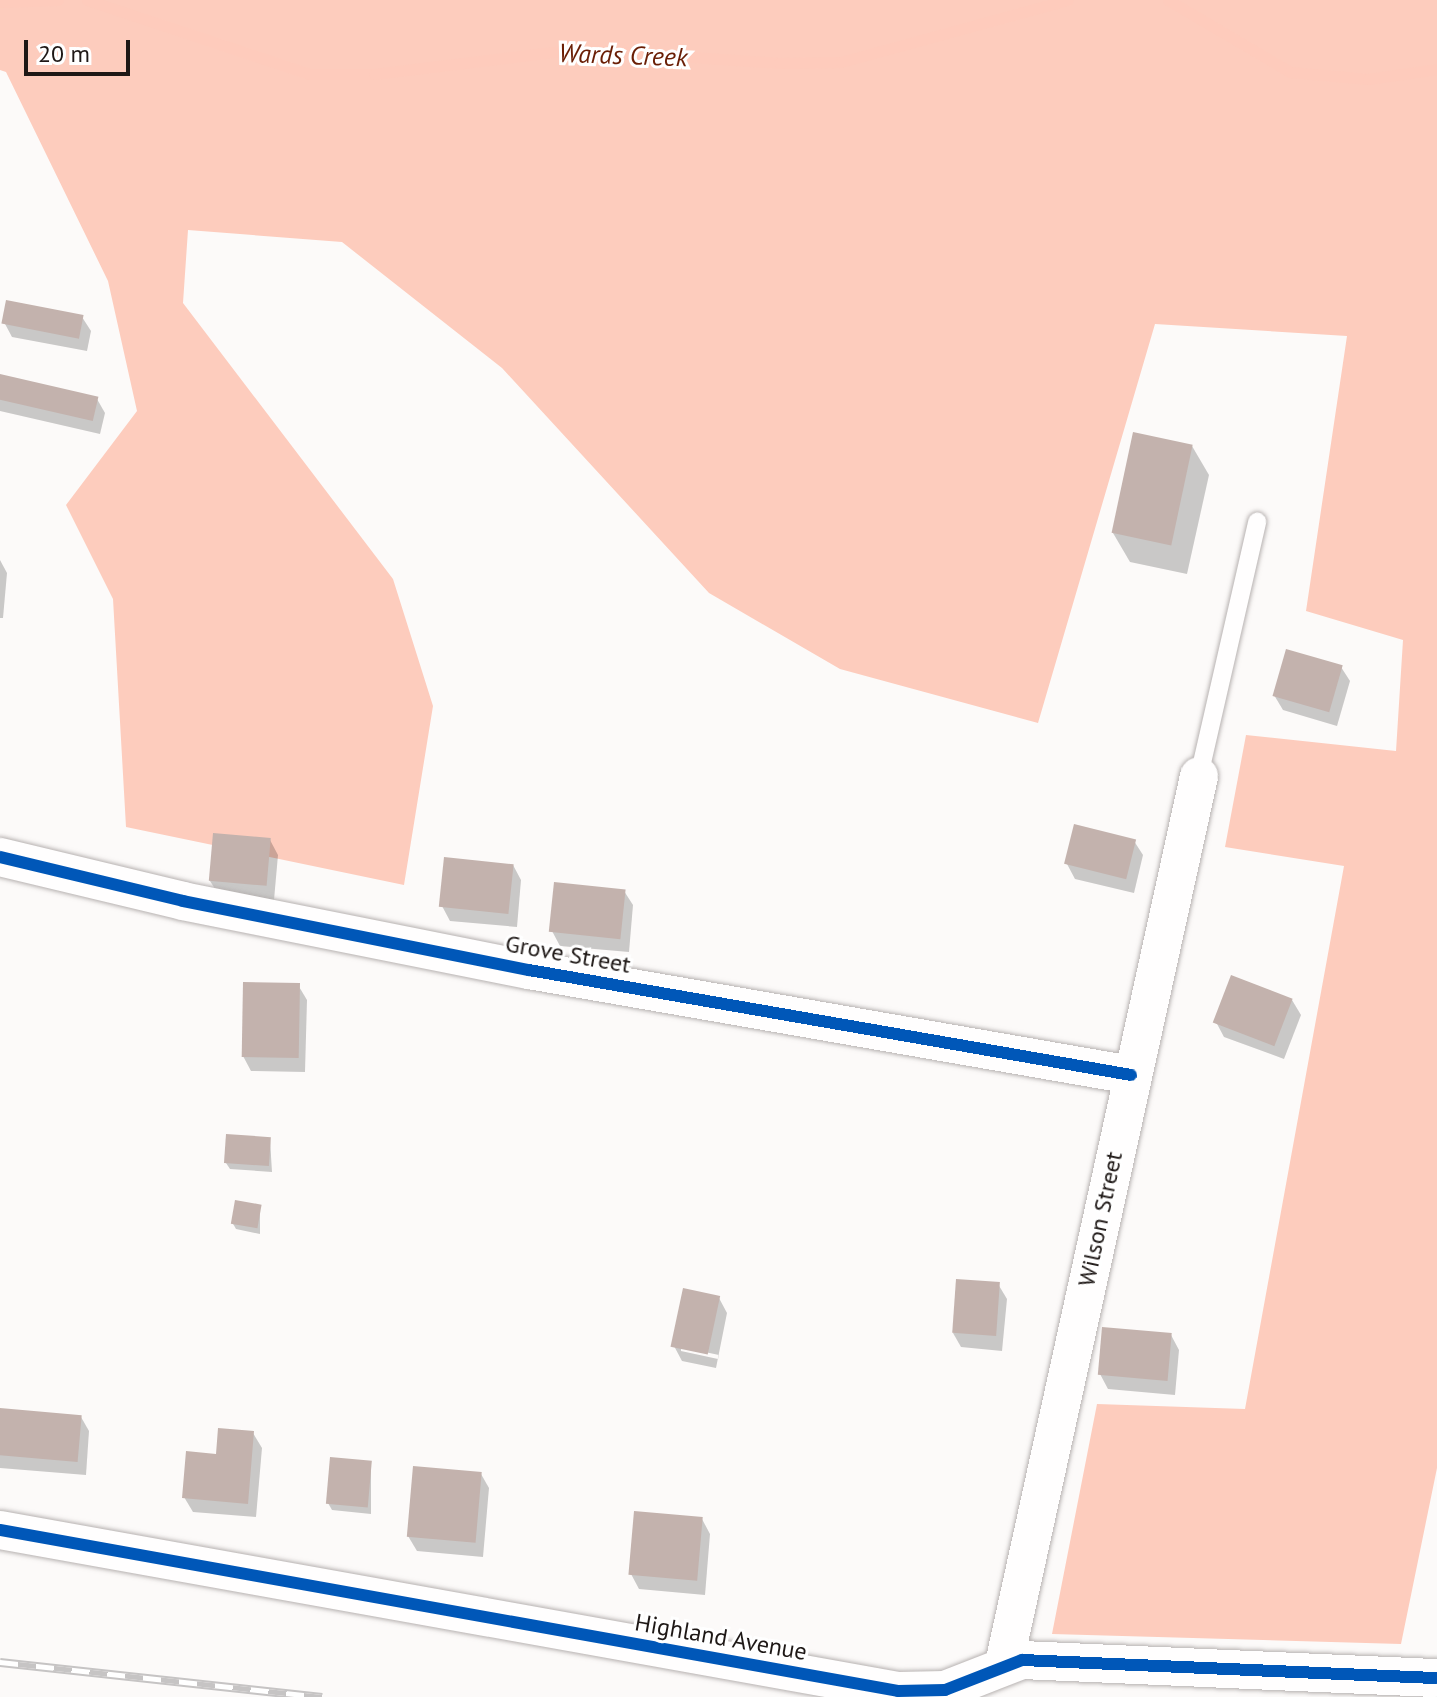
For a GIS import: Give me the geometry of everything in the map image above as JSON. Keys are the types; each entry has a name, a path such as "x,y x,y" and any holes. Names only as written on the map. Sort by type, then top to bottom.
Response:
{"street":[{"name":"Wilson Street","path":"1004,1664 1199,776"},
{"name":"Grove Street","path":"0,857 183,901 529,970 1131,1075"},
{"name":"Highland Avenue","path":"0,1530 898,1691 945,1690 1004,1664 1022,1660 1437,1678"}],"lane":[{"path":"1199,776 1257,522"}],"shaded area":[{"path":"0,0 1437,0 1437,1468 1401,1644 1052,1634 1097,1404 1245,1409 1344,866 1225,847 1246,735 1396,751 1403,640 1306,611 1347,336 1155,324 1038,723 840,669 709,593 502,368 342,242 188,230 183,303 393,579 433,706 404,885 126,827 113,599 66,505 137,411 108,281 6,72 0,70"}],"building":[{"path":"6,300 84,315 79,339 1,324"},
{"path":"0,374 98,397 93,421 0,400"},
{"path":"1133,432 1193,445 1171,545 1112,533"},
{"path":"1286,649 1343,665 1329,712 1272,696"},
{"path":"1074,824 1136,839 1126,879 1064,864"},
{"path":"213,833 271,838 267,886 209,881"},
{"path":"444,857 514,864 508,914 439,907"},
{"path":"554,882 626,890 620,939 549,932"},
{"path":"1231,975 1293,999 1274,1046 1213,1023"},
{"path":"243,982 300,983 299,1058 242,1057"},
{"path":"226,1134 271,1137 269,1166 224,1163"},
{"path":"235,1200 262,1205 257,1228 231,1224"},
{"path":"956,1279 1000,1282 996,1336 952,1333"},
{"path":"683,1288 720,1296 708,1355 671,1347"},
{"path":"1102,1327 1172,1333 1168,1381 1098,1375"},
{"path":"0,1408 82,1415 78,1462 0,1455"},
{"path":"218,1428 254,1431 248,1504 182,1498 186,1451 216,1454"},
{"path":"330,1457 372,1461 368,1507 326,1504"},
{"path":"413,1466 482,1472 476,1543 407,1537"},
{"path":"634,1511 703,1517 697,1581 628,1575"}],"waterway":[{"name":"Wards Creek","path":"0,2 58,0"},
{"name":"Wards Creek","path":"87,0 309,74 374,74 578,49 779,63 841,62 1068,0"},
{"name":"Wards Creek","path":"1168,0 1290,72 1368,79 1437,69"}],"railway":[{"path":"0,1662 322,1697"}],"cycle path":[{"path":"0,857 183,901 529,970 1131,1075"},
{"path":"0,1530 898,1691 945,1690 1022,1660 1437,1678"}]}
